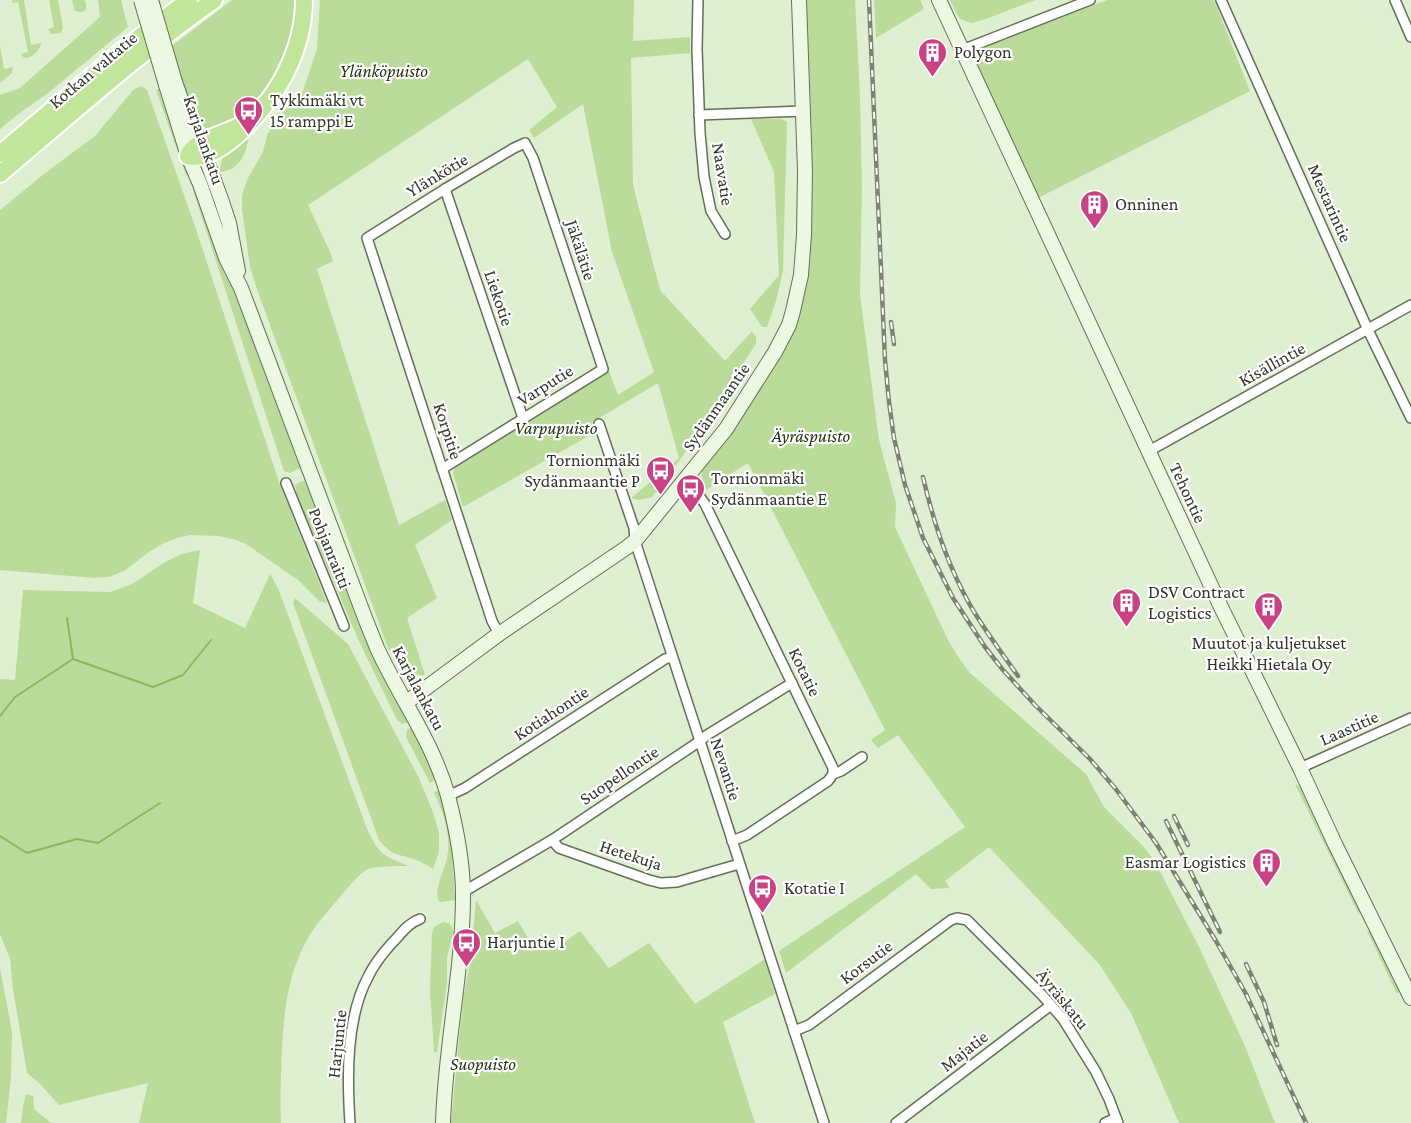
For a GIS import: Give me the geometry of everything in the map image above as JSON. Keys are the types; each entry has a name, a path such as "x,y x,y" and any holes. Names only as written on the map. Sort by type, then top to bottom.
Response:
{"highway":[{"name":"Kotkan valtatie","path":"0,154 124,49 189,0"},
{"name":"Kotkan valtatie","path":"0,174 166,35 214,0"},
{"path":"198,152 252,116 279,86 292,59 300,33 304,0"}],"street":[{"name":"Karjalankatu","path":"141,0 198,152 226,258 241,288 377,648 429,745 448,796 463,892 461,939 443,1123"},
{"name":"Karjalankatu","path":"151,0 171,83"},
{"name":"Naavatie","path":"698,0 699,115 704,177 711,212 725,234"},
{"name":"Sydänmaantie","path":"407,702 499,634 635,541 726,429 775,352 789,325 801,275 805,182 799,0"},
{"name":"Tehontie","path":"939,0 1216,595 1411,998"},
{"path":"962,50 1090,0"},
{"name":"Mestarintie","path":"1221,0 1368,330 1411,418"},
{"path":"1395,0 1411,37"},
{"path":"699,115 804,111"},
{"name":"Ylänkötie","path":"367,238 525,142"},
{"name":"Jäkälätie","path":"525,142 533,158 603,369"},
{"name":"Liekotie","path":"445,189 523,418"},
{"name":"Korpitie","path":"367,238 492,621 499,634"},
{"name":"Kisällintie","path":"1149,452 1411,305"},
{"name":"Varputie","path":"442,469 603,369"},
{"name":"Nevantie","path":"599,424 634,528 635,541 672,657 824,1123"},
{"name":"Kotatie","path":"684,482 693,487 705,504 831,763 833,774"},
{"name":"Pohjanraitti","path":"285,483 344,626"},
{"name":"Kotiahontie","path":"448,796 465,788 672,657"},
{"name":"Suopellontie","path":"463,892 552,840 707,735 792,682"},
{"name":"Laastitie","path":"1300,768 1411,718"},
{"path":"732,841 747,835 813,792 828,781 833,774 862,757"},
{"name":"Hetekuja","path":"552,840 559,848 661,883 677,882 739,864"},
{"name":"Korsutie","path":"794,1031 808,1025 951,920 957,918"},
{"name":"Äyräskatu","path":"957,918 967,920 1063,1019 1096,1072 1117,1120"},
{"name":"Harjuntie","path":"350,1123 351,1049 356,1006 371,970 384,952 412,922 420,919"},
{"name":"Majatie","path":"896,1123 1051,1005"},
{"path":"1105,1123 1117,1120"}],"green space":[{"path":"13,0 24,0 31,45 41,43 37,51 27,58 21,54 28,52 18,2 12,3"},
{"path":"49,0 58,0 63,27 61,33 51,34 48,29 54,27"},
{"path":"72,0 84,0 86,10 75,11"},
{"path":"98,0 121,0 128,27 0,129 0,95 20,88 100,17"},
{"path":"232,0 295,0 294,16 284,53 266,89 241,116 212,129 204,127 193,113 172,46"},
{"name":"Ylänköpuisto","path":"320,0 634,0 633,41 690,37 690,53 631,58 633,185 660,290 725,361 752,331 756,337 756,344 685,453 652,497 639,500 631,498 679,458 658,383 591,423 594,433 463,507 453,473 455,468 609,371 618,395 654,372 612,252 583,104 534,138 529,130 557,107 528,59 308,205 333,261 317,269 399,525 445,500 452,520 415,545 437,598 407,618 425,675 406,672 388,648 250,267 242,195 248,178 263,152 267,135 277,119 303,91 317,49"},
{"name":"Äyräspuisto","path":"806,0 855,0 862,187 860,295 879,440 896,503 895,527 948,640 970,673 1086,774 1104,807 1154,860 1199,947 1245,1046 1275,1123 1179,1123 1132,1015 1100,965 989,847 945,881 950,888 931,889 916,874 786,973 779,951 965,827 898,735 878,748 871,740 885,730 748,463 706,490 702,480 702,471 733,430 773,369 789,339 805,296 810,257 812,179"},
{"path":"874,0 920,0 924,9 876,38"},
{"path":"950,0 1035,0 971,23 959,18"},
{"path":"1107,0 1214,0 1250,91 1038,198 978,67 980,54 988,45"},
{"path":"0,46 4,69 13,67 12,73 0,83"},
{"path":"141,86 147,90 197,232 279,482 327,603 319,601 298,580 246,544 219,536 190,535 177,538 149,552 124,571 109,577 95,578 0,570 0,210 95,136 133,90"},
{"path":"160,88 190,174 186,175 156,90"},
{"path":"751,119 781,119 787,122 783,271 767,327 762,327 750,309 779,275 774,172"},
{"path":"248,139 246,151 240,161 231,169 220,172 225,154"},
{"path":"196,189 300,462 300,468 290,473 284,471 193,190"},
{"path":"305,481 310,489 370,649 409,722 402,724 397,720 358,639 297,496 295,485"},
{"path":"200,550 193,603 245,628 270,574 278,588 367,829 383,853 409,866 376,867 364,871 318,923 301,951 288,992 284,1021 281,1123 139,1123 148,1083 59,1105 27,1073 10,959 0,934 0,679 15,680 23,590 111,592 134,583 165,562 182,554"},
{"path":"295,598 348,644 418,776 439,833 439,852 433,869 392,852 379,840 293,603"},
{"path":"412,727 435,780 430,783 406,737 407,730"},
{"path":"1295,784 1300,787 1360,907 1359,915"},
{"path":"439,790 451,839 455,900 441,902 437,895 447,858 448,841 443,816 434,792"},
{"name":"Suopuisto","path":"476,900 495,933 518,921 531,943 542,935 553,950 580,931 609,968 649,943 695,1004 765,959 775,994 723,1022 755,1123 451,1123"},
{"path":"443,922 449,923 453,933 447,958 447,983 437,1052 434,1052 430,991 432,933 434,927"},
{"path":"1367,931 1371,931 1399,987 1397,994"},
{"path":"0,968 12,1032 11,1078 6,1123 0,1123"},
{"path":"26,1094 33,1096 34,1109 51,1123 21,1123"}],"waterway":[{"path":"67,618 73,659"},
{"path":"0,716 15,697 73,659 153,687 183,675 211,640"},
{"path":"0,836 27,853 77,839 98,843 160,803"}],"railway":[{"path":"869,0 885,360 889,402 894,438 905,485 923,538 953,598 985,647 1035,705 1090,759 1156,843 1246,994 1306,1123"},
{"path":"891,322 894,344"},
{"path":"923,477 932,513 958,582 981,623 1018,676"},
{"path":"1174,816 1188,845"},
{"path":"1166,821 1220,932"},
{"path":"1246,964 1264,1002 1277,1045"}],"place":[{"name":"Polygon","path":"933,78"},
{"name":"Tykkimäki vt 15 ramppi E","path":"249,136"},
{"name":"Onninen","path":"1094,230"},
{"name":"Tornionmäki Sydänmaantie P","path":"661,496"},
{"name":"Tornionmäki Sydänmaantie E","path":"690,514"},
{"name":"DSV Contract Logistics","path":"1127,628"},
{"name":"Muutot ja kuljetukset Heikki Hietala Oy","path":"1269,632"},
{"name":"Easmar Logistics","path":"1267,888"},
{"name":"Kotatie I","path":"763,914"},
{"name":"Harjuntie I","path":"466,968"}],"park label":[{"name":"Varpupuisto","path":"556,428"}]}
